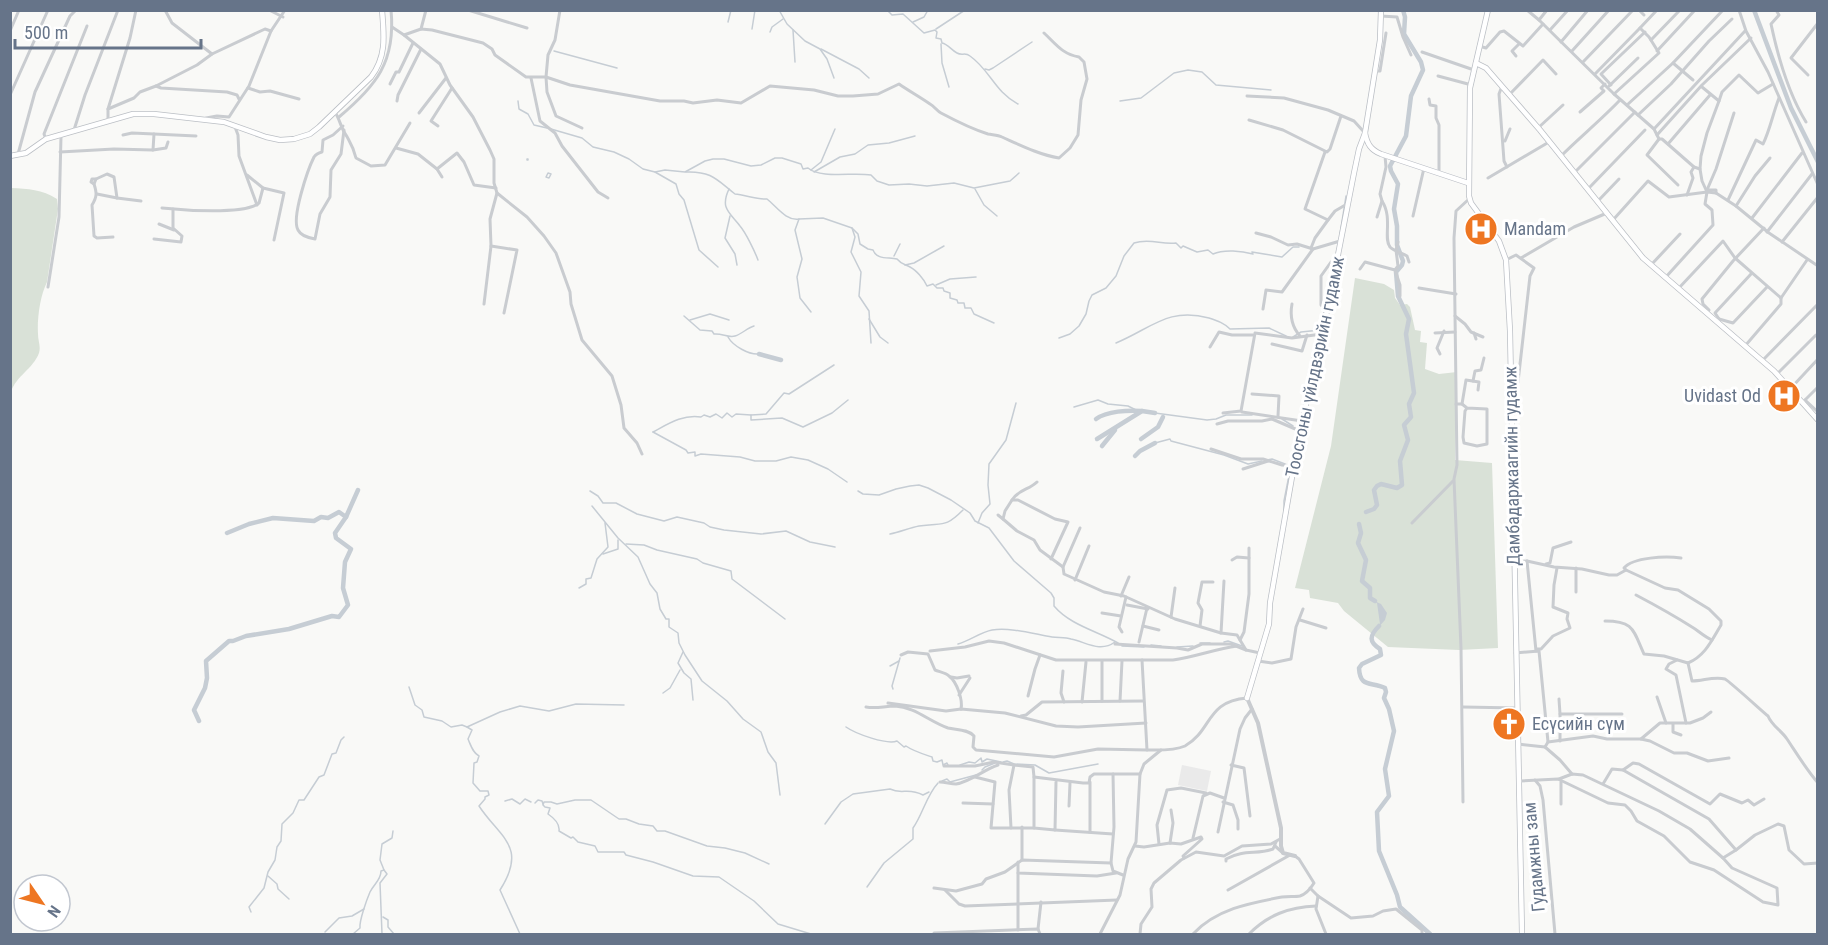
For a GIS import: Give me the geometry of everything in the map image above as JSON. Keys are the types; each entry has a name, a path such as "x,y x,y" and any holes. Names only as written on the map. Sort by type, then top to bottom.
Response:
{"main road":[{"path":"10,156 26,153 46,139 133,114 204,119 235,125 266,137 287,140 310,134 337,115 378,68 385,46 382,10"},
{"path":"1469,199 1470,87 1488,10"},
{"name":"Тоосгоны үйлдвэрийн гудамж","path":"1247,698 1269,624 1270,603 1300,431 1327,311 1359,148 1365,134 1380,40 1381,13"},
{"path":"1477,60 1550,142 1651,265 1777,374 1817,415"},
{"path":"1474,70 1486,68"},
{"path":"1365,134 1373,150 1387,157 1468,183"},
{"name":"Дамбадаржаагийн гудамж","path":"1469,199 1498,241 1506,260 1522,934"}],"street":[{"path":"10,31 19,10"},
{"path":"10,95 48,10"},
{"path":"18,155 28,112 39,84 70,16 76,10"},
{"path":"73,132 118,10"},
{"path":"108,121 108,109 130,38 136,10"},
{"path":"165,10 172,23 212,54"},
{"path":"269,10 283,16"},
{"path":"204,119 217,116 230,117 248,88 271,31 285,10"},
{"path":"391,10 390,45 382,72 357,101 337,115 352,142 356,158 368,165 385,165 410,123"},
{"path":"421,29 426,10"},
{"path":"468,10 527,28"},
{"path":"560,10 555,40 548,55 547,92 556,116 582,129"},
{"path":"1527,10 1608,85"},
{"path":"1539,20 1547,10"},
{"path":"1550,30 1568,10"},
{"path":"1561,42 1588,10"},
{"path":"1571,52 1609,10"},
{"path":"1582,62 1633,10"},
{"path":"1639,10 1644,15"},
{"path":"1595,74 1656,10"},
{"path":"1651,40 1680,10"},
{"path":"1614,94 1658,54 1657,51 1695,10"},
{"path":"1627,105 1673,63 1723,10"},
{"path":"1739,10 1746,31 1773,84 1818,185"},
{"path":"1776,10 1779,15 1771,24 1776,47 1796,106 1806,122"},
{"path":"1399,11 1397,16 1402,38 1411,55"},
{"path":"1381,13 1397,16"},
{"path":"1574,172 1683,71 1732,19"},
{"path":"1808,75 1791,58 1818,23"},
{"path":"1479,46 1486,48 1504,31 1523,46 1543,24"},
{"path":"46,139 44,134 87,26"},
{"path":"392,27 440,64 452,88 473,117 494,159 497,191 490,219 491,246 484,304"},
{"path":"1640,28 1657,51"},
{"path":"108,109 197,65 212,54 265,29 271,31"},
{"path":"404,35 421,29 432,30 483,43 499,58 526,77 546,77 570,85 622,95 693,103 717,100 741,103 770,86 853,96 878,94 899,84 940,113 965,125 1059,158 1070,148 1078,135 1081,100 1087,79 1084,62 1079,57 1060,50 1044,33"},
{"path":"1654,129 1746,31"},
{"path":"1644,32 1601,74 1614,94 1654,129 1659,139 1662,139 1694,167 1700,169"},
{"path":"1375,71 1380,71 1386,33"},
{"path":"1657,135 1730,56 1751,38"},
{"path":"390,84 396,72 399,72 402,67 413,43"},
{"path":"1516,57 1512,51 1519,44"},
{"path":"398,101 398,95 421,49"},
{"path":"1422,52 1474,70"},
{"path":"1580,112 1604,91 1601,88 1608,85 1638,58"},
{"path":"1509,95 1544,60 1556,74"},
{"path":"1673,63 1693,80"},
{"path":"1707,191 1700,169 1703,146 1722,92 1739,75 1758,93 1773,84"},
{"path":"1438,76 1468,84 1470,87"},
{"path":"531,77 539,120 555,133 562,146 598,192 608,198"},
{"path":"419,113 446,78"},
{"path":"156,86 227,92 237,94 239,101"},
{"path":"1502,86 1499,94 1504,161 1507,167"},
{"path":"1702,87 1719,101"},
{"path":"248,88 299,99"},
{"path":"438,126 431,122 432,119 452,88"},
{"path":"1690,91 1695,95"},
{"path":"1668,144 1710,95"},
{"path":"1247,96 1284,98 1328,110 1354,121 1365,134"},
{"path":"1728,200 1756,140 1763,144 1779,98"},
{"path":"1429,99 1430,105 1436,106 1436,118 1439,125 1439,173"},
{"path":"1561,156 1600,121 1620,99"},
{"path":"1538,128 1563,105"},
{"path":"1665,278 1713,225 1712,210 1705,204 1707,191 1734,113"},
{"path":"1328,220 1305,209 1325,152 1330,149 1341,116"},
{"path":"1249,120 1283,130 1325,152"},
{"path":"235,125 239,156 257,205"},
{"path":"343,128 341,154 331,170 330,197 319,218 315,239 310,239 301,234 297,226 297,214 308,170 315,156 322,152 323,140 343,128"},
{"path":"1504,144 1510,129"},
{"path":"1588,189 1645,130"},
{"path":"123,135 142,132 196,136"},
{"path":"153,150 154,134"},
{"path":"48,287 59,217 61,136"},
{"path":"1659,139 1647,155 1678,185"},
{"path":"60,152 114,149 153,150 166,148 168,142"},
{"path":"1488,178 1550,142"},
{"path":"396,148 417,154 442,177"},
{"path":"1359,148 1373,150"},
{"path":"1752,218 1802,152"},
{"path":"437,170 457,153 474,185 497,191 527,217 544,236 556,254 570,292 571,304 582,340 612,376 621,405 624,428 637,443 642,454"},
{"path":"1387,157 1380,194 1388,214 1387,241 1389,246 1407,256 1409,262"},
{"path":"1736,206 1755,176 1770,158"},
{"path":"1687,195 1694,167"},
{"path":"1413,216 1424,168"},
{"path":"113,237 97,238 94,236 92,205 97,194 91,182 107,174 114,177 117,198"},
{"path":"1767,232 1812,174"},
{"path":"247,175 263,188 284,193 274,240"},
{"path":"1598,201 1619,179"},
{"path":"1613,220 1648,180 1669,197 1716,190 1716,193 1752,218 1767,232 1818,266"},
{"path":"162,208 236,210 250,208 257,205 263,188"},
{"path":"97,194 141,201"},
{"path":"1782,242 1818,197"},
{"path":"1463,802 1463,706 1454,479 1457,465 1454,238 1456,211 1469,199"},
{"path":"1377,217 1382,201"},
{"path":"1263,309 1266,290 1282,292 1328,220 1335,211 1347,204"},
{"path":"154,239 181,242 182,236 173,228 173,209"},
{"path":"1521,258 1574,227 1607,213"},
{"path":"159,224 176,230"},
{"path":"1707,314 1709,310 1703,304 1702,299 1735,258 1764,228"},
{"path":"1256,233 1288,245 1297,244 1312,248 1341,240"},
{"path":"1651,265 1680,234"},
{"path":"1678,289 1723,241 1735,258 1751,274 1781,298"},
{"path":"1398,242 1398,263 1395,270 1400,285 1400,296"},
{"path":"491,246 517,250 504,313"},
{"path":"1506,260 1515,255 1534,268 1530,276 1518,382 1511,407"},
{"path":"1745,346 1781,304 1781,298 1808,260"},
{"path":"1327,311 1321,305 1322,276 1331,262 1337,261"},
{"path":"1360,269 1365,262 1370,262 1395,270"},
{"path":"1751,274 1715,313 1718,321 1733,323 1767,287"},
{"path":"1419,288 1456,294"},
{"path":"1292,304 1290,313 1300,336"},
{"path":"1762,361 1818,304"},
{"path":"1455,316 1474,333 1483,337"},
{"path":"1440,354 1437,348 1444,331"},
{"path":"1210,347 1219,332 1232,335 1253,335 1257,332 1284,338 1322,334"},
{"path":"1435,333 1455,332"},
{"path":"1474,333 1476,339"},
{"path":"1241,411 1253,335"},
{"path":"1272,344 1302,351 1307,335"},
{"path":"1777,374 1816,335 1818,336"},
{"path":"1473,381 1475,371 1481,370 1484,358"},
{"path":"1791,388 1818,359"},
{"path":"1462,404 1466,380 1479,382 1478,390"},
{"path":"1804,401 1818,387"},
{"path":"1252,394 1279,396 1278,416"},
{"path":"1456,404 1462,404 1467,408 1487,409 1487,444 1477,446 1464,443 1467,408"},
{"path":"1223,413 1241,411 1302,421"},
{"path":"1217,424 1228,421 1272,419 1295,431 1300,431"},
{"path":"1211,449 1241,459 1269,460 1282,465 1294,466"},
{"path":"1244,469 1269,460"},
{"path":"1412,523 1454,479"},
{"path":"1003,519 1005,511 1017,493 1031,488 1037,482"},
{"path":"1012,500 1020,500 1055,519 1068,522 1052,559"},
{"path":"998,515 1017,531 1034,540 1040,550 1063,567"},
{"path":"1080,528 1063,567 1064,574 1171,617 1221,633 1237,635 1246,650"},
{"path":"1545,564 1550,562 1553,548 1571,542"},
{"path":"1075,580 1089,546"},
{"path":"1240,640 1244,632 1250,594 1249,548"},
{"path":"1232,560 1237,557 1249,558"},
{"path":"1626,570 1624,568 1628,563 1636,559 1644,561 1666,557 1681,558"},
{"path":"1527,561 1535,650"},
{"path":"1513,562 1527,561 1557,568 1576,568 1617,575 1626,570"},
{"path":"1515,653 1540,649 1553,636 1570,628 1567,620 1568,613 1554,607 1557,568"},
{"path":"1576,568 1576,592"},
{"path":"1605,621 1624,622 1629,625 1644,654 1688,663 1704,652 1722,623 1709,609 1678,590 1665,588 1626,570"},
{"path":"1121,596 1129,577"},
{"path":"1221,633 1224,581"},
{"path":"1200,626 1202,610 1198,603 1202,582 1213,582"},
{"path":"1171,617 1175,588"},
{"path":"1636,595 1695,628 1700,635 1712,640"},
{"path":"1122,632 1119,627 1126,597"},
{"path":"1127,605 1156,610"},
{"path":"1139,642 1147,608"},
{"path":"1258,661 1272,663 1289,661 1293,653 1296,627 1303,609"},
{"path":"1102,613 1121,616"},
{"path":"1300,620 1326,628"},
{"path":"1143,626 1159,630"},
{"path":"930,651 965,647 988,641 1004,643 1054,659 1101,661 1190,658 1215,649 1237,646"},
{"path":"1114,644 1188,650 1202,644 1231,644 1260,653"},
{"path":"1535,650 1539,651 1548,742 1545,747"},
{"path":"901,655 908,652 926,652 931,657 935,670 950,677 970,677 959,695"},
{"path":"1028,696 1041,655"},
{"path":"1120,701 1122,660"},
{"path":"1142,660 1147,750"},
{"path":"1677,660 1669,664 1666,669 1676,675 1686,723"},
{"path":"1082,702 1086,661"},
{"path":"1101,661 1102,701"},
{"path":"1688,663 1692,681 1702,681 1708,678 1726,680 1768,717 1818,783"},
{"path":"1063,671 1061,693 1064,702"},
{"path":"950,677 959,695 961,710"},
{"path":"866,707 883,709 896,706 916,711 949,728 969,732 974,736 973,747 976,750 1054,757 1098,749 1161,750 1183,747 1194,739 1217,708 1230,701 1247,698 1258,723 1281,828 1277,842 1267,851 1240,852 1226,861"},
{"path":"1657,698 1666,723"},
{"path":"1559,699 1560,741"},
{"path":"1020,716 1026,715 1042,702 1143,701"},
{"path":"888,703 946,711 1005,712 1056,726 1146,723"},
{"path":"1463,706 1517,708"},
{"path":"1218,831 1240,729 1252,709"},
{"path":"1641,739 1660,723 1686,723 1703,718 1711,712"},
{"path":"1560,714 1622,714"},
{"path":"1673,724 1673,732 1681,735"},
{"path":"1548,742 1593,736 1607,739 1641,739 1674,753 1687,753 1708,761 1729,758"},
{"path":"1518,744 1545,747 1572,774"},
{"path":"1100,934 1120,895 1128,858 1135,846 1140,774 1144,764 1161,750"},
{"path":"944,766 975,766 994,762 1033,767 1034,828"},
{"path":"1623,770 1633,763 1640,764 1710,804 1720,794 1742,803 1748,800 1754,805 1764,799"},
{"path":"940,782 955,784 1002,764"},
{"path":"1011,828 1009,790 1014,765"},
{"path":"1231,765 1244,768 1250,816"},
{"path":"1603,784 1612,769 1623,770 1708,819 1736,850"},
{"path":"1034,777 1056,782 1089,783 1090,777 1094,774 1140,774"},
{"path":"1113,774 1111,863 1116,873"},
{"path":"1518,781 1560,780 1608,803 1625,805 1637,821 1664,836 1690,862 1714,870 1722,877 1731,879 1739,888 1763,902 1778,905 1777,888 1732,868 1690,829 1659,811 1583,775 1572,774 1560,780"},
{"path":"975,777 995,782 991,828 1022,827 1113,834"},
{"path":"1090,777 1090,833"},
{"name":"Гудамжны зам","path":"1535,780 1540,786 1543,800 1555,934"},
{"path":"1560,780 1562,804"},
{"path":"1055,830 1056,782"},
{"path":"1069,806 1070,783"},
{"path":"1159,844 1157,825 1167,790 1181,788 1206,793 1224,800 1233,805 1238,820 1238,829"},
{"path":"1193,838 1203,796 1206,793"},
{"path":"963,802 993,804"},
{"path":"1170,843 1173,823 1171,810"},
{"path":"1723,858 1757,833 1778,824 1784,826 1790,854 1804,864 1818,863"},
{"path":"1018,930 1018,873 1022,827"},
{"path":"1135,846 1181,844 1193,838 1202,838 1183,856 1184,858"},
{"path":"1193,934 1203,924 1222,912 1284,897 1300,896 1310,888 1314,883 1292,855 1283,853 1277,842"},
{"path":"1277,842 1283,853"},
{"path":"1140,934 1141,924 1152,907 1151,889 1154,882 1184,858 1196,852 1224,856 1242,846 1277,842"},
{"path":"1228,890 1292,855"},
{"path":"934,888 958,891 982,884 986,879 1005,872 1020,861 1111,863"},
{"path":"1018,873 1097,876 1116,873 1124,875"},
{"path":"1310,888 1351,918 1372,916 1396,909 1422,930 1422,934"},
{"path":"945,890 959,904 965,906 1117,900"},
{"path":"1318,896 1316,906 1326,934"},
{"path":"1040,934 1038,929 1041,902"},
{"path":"1249,934 1272,916 1298,908 1316,906"},
{"path":"934,933 1038,929"}],"shaded area":[{"path":"11,188 46,193 57,199 58,209 47,282 42,294 39,315 39,353 33,364 13,386 11,392"},
{"path":"1355,278 1384,284 1394,290 1395,298 1400,305 1407,304 1410,307 1415,330 1421,331 1420,342 1427,343 1425,369 1439,374 1457,372 1455,460 1492,463 1498,648 1459,650 1388,647 1344,611 1338,603 1310,598 1309,590 1295,588 1331,446"},
{"path":"1370,599 1381,604 1387,613 1385,620 1377,629 1380,624 1377,603"},
{"path":"1182,765 1211,771 1207,791 1178,785"}],"waterway":[{"path":"728,22 731,10"},
{"path":"752,29 755,10"},
{"path":"779,10 787,24 805,41 820,49 827,59 834,78"},
{"path":"887,10 892,15 903,14 924,33 935,30 936,38 941,39 942,43 957,53 970,56 998,87 1018,104"},
{"path":"913,22 924,17 928,10"},
{"path":"936,29 965,10"},
{"path":"1366,512 1377,505 1374,490 1377,486 1381,484 1397,488 1402,485 1400,461 1408,440 1404,425 1411,417 1409,404 1414,393 1406,334 1409,319 1398,296 1396,272 1403,261 1397,245 1394,209 1398,184 1390,166 1406,136 1411,96 1423,70 1421,62 1404,34 1403,10"},
{"path":"1754,10 1791,108 1818,162"},
{"path":"770,32 772,27 783,19"},
{"path":"793,30 795,62"},
{"path":"985,69 993,68 1032,42"},
{"path":"941,44 942,63 949,87"},
{"path":"821,49 859,69 869,78"},
{"path":"554,51 617,68"},
{"path":"1120,101 1141,98 1174,73 1188,70 1202,72 1216,85 1271,90"},
{"path":"518,101 519,109 528,114 534,125 547,128"},
{"path":"551,129 582,138 593,147 614,152 643,169 655,172 665,170 685,172 713,159 724,159 751,166 782,158 801,164 803,169 808,168 829,174 871,175 877,181 889,185 927,186 954,183 974,188 1010,181 1019,173"},
{"path":"811,170 821,162 835,129"},
{"path":"814,172 840,157 855,154 868,145 889,143 915,136"},
{"path":"655,172 676,184 684,200 699,250 718,267"},
{"path":"686,172 708,175 735,194 767,199 786,216 799,219 795,230 802,259 797,277 800,298 811,312"},
{"path":"548,173 551,174 549,178 546,177 548,173"},
{"path":"729,189 725,201 727,209 745,233 758,260"},
{"path":"975,189 984,205 997,216"},
{"path":"1340,234 1346,196"},
{"path":"730,216 725,238 735,254 737,265"},
{"path":"799,219 823,218 852,228 855,237 851,252 861,272 859,296 869,311 871,343"},
{"path":"852,228 858,234 860,244 873,250 880,257 897,259 915,270 927,286 933,284 937,288 943,288 944,291 950,293 950,298 957,300 958,303 964,303 965,308 971,308 974,314 994,323"},
{"path":"1059,338 1070,334 1079,326 1086,314 1092,295 1106,288 1116,276 1124,256 1134,243 1145,241 1176,243 1181,248 1183,246 1197,252 1208,250 1213,254 1222,251 1253,254 1252,252 1282,257 1293,247 1299,247"},
{"path":"894,256 900,244"},
{"path":"905,265 914,263 944,246"},
{"path":"936,285 950,279 976,277"},
{"path":"1328,296 1331,277"},
{"path":"1308,386 1308,374 1326,304"},
{"path":"690,320 710,314 729,320"},
{"path":"1116,343 1161,321 1182,315 1209,318 1221,322 1230,329 1269,328 1286,336"},
{"path":"684,316 700,330 712,331 714,334 738,335 754,326"},
{"path":"869,319 880,337 888,343"},
{"path":"1293,337 1301,332 1320,330"},
{"path":"728,337 742,349 759,354"},
{"path":"759,354 781,360"},
{"path":"751,415 766,414 784,393 789,394 834,365"},
{"path":"653,432 682,418 704,415 710,417 716,414 722,418 727,413 732,417 736,414 751,415 751,420 782,418 803,427 832,413 848,400"},
{"path":"1074,407 1098,400 1108,404 1128,406 1138,411"},
{"path":"978,523 982,513 990,504 989,464 1006,440 1016,403"},
{"path":"1096,419 1112,413 1142,411"},
{"path":"1097,439 1142,411 1155,413"},
{"path":"1155,413 1207,420 1226,415 1252,415"},
{"path":"1141,439 1158,427 1163,417"},
{"path":"1282,419 1293,426"},
{"path":"1102,446 1115,430"},
{"path":"653,432 688,453 695,452 695,456 701,454 740,457 755,461 776,461 791,457 808,460 828,469 847,482"},
{"path":"1155,443 1170,439 1248,464 1262,461"},
{"path":"1135,456 1155,443"},
{"path":"1284,513 1284,501 1294,450"},
{"path":"1267,460 1272,459 1285,464"},
{"path":"858,491 863,494 879,495 919,485 951,500 970,513 975,521 989,528 1014,561 1051,593 1054,606 1060,613 1118,643"},
{"path":"199,721 194,710 205,688 206,661 229,641 289,629 332,616 339,617 348,605 343,588 345,562 351,549 336,538 335,533 346,517 358,490"},
{"path":"590,491 603,503 616,503 637,514 664,521 677,517 724,530 761,534 786,531 810,542 835,547"},
{"path":"592,506 618,538 638,557 650,584 657,593 660,609 666,619 669,619 669,627 678,633 679,643 702,681 727,701 743,719 761,732 768,752 776,763 780,795"},
{"path":"890,534 919,526 943,524 963,510"},
{"path":"227,533 273,518 314,521 321,517 328,518 339,512 346,517"},
{"path":"579,588 586,584 586,579 591,578 597,559 608,547 605,523"},
{"path":"1359,524 1361,533 1358,543 1366,560 1362,581 1370,588 1370,598 1375,601"},
{"path":"603,554 618,549 618,540"},
{"path":"626,544 644,545 731,571 732,579 785,619"},
{"path":"1379,626 1373,633 1372,641 1380,649 1381,655 1362,664 1359,668 1364,682 1385,688 1384,698 1394,731 1385,769 1389,796 1377,812 1379,851 1400,907 1430,934"},
{"path":"958,644 988,631 999,629 1069,638 1098,647 1115,642"},
{"path":"1224,642 1228,641 1242,646"},
{"path":"1200,643 1210,643"},
{"path":"1151,645 1161,646"},
{"path":"1122,646 1144,647"},
{"path":"1177,647 1193,646"},
{"path":"683,652 678,663 691,679 693,700"},
{"path":"893,689 900,658"},
{"path":"890,666 899,661"},
{"path":"663,693 670,688 680,670"},
{"path":"409,687 415,705 422,710 424,717 442,721 451,727 462,725 467,727 520,706 549,711 576,704 624,705"},
{"path":"467,727 472,730 468,739 470,744 479,756 477,762 474,763 473,783 480,791 488,791 489,795 479,806 502,835 511,853 508,875 500,890 520,934"},
{"path":"846,727 872,738 897,741 904,747 932,757 933,761 942,760 943,765 947,763 948,765"},
{"path":"251,912 249,907 264,888 268,872 275,860 277,847 281,841 282,824 293,813 299,800 304,800 319,777 324,775 332,754 336,753 344,737"},
{"path":"960,765 975,763 981,758 982,762 987,759 1001,762"},
{"path":"1003,762 1035,765 1049,773 1098,764"},
{"path":"982,770 995,763"},
{"path":"942,781 947,779 950,782 976,775"},
{"path":"867,887 884,863 913,839 913,828 938,783"},
{"path":"825,824 841,802 853,794 890,789 923,795 929,792"},
{"path":"505,801 512,799 520,804 525,799 531,802"},
{"path":"535,803 538,800 543,804"},
{"path":"769,864 745,853 707,846 665,831 657,831 653,826 619,819 591,800 575,800 557,804 544,802 543,805 550,808 548,814 556,821 559,831 573,837 578,842 595,846 598,852 624,852 626,855 693,876 719,877 754,901 778,924 811,934"},
{"path":"353,934 360,928 370,892 379,879 381,871 384,870 380,860 382,844 392,838 393,831"},
{"path":"382,934 380,883 387,874 384,870"},
{"path":"268,876 289,899"},
{"path":"325,932 339,918 352,916 364,909"},
{"path":"383,917 388,920 388,927 394,934"}],"place":[{"name":"Mandam","path":"1481,229"},
{"name":"Uvidast Od","path":"1784,396"},
{"name":"Есүсийн сүм","path":"1509,724"}]}
